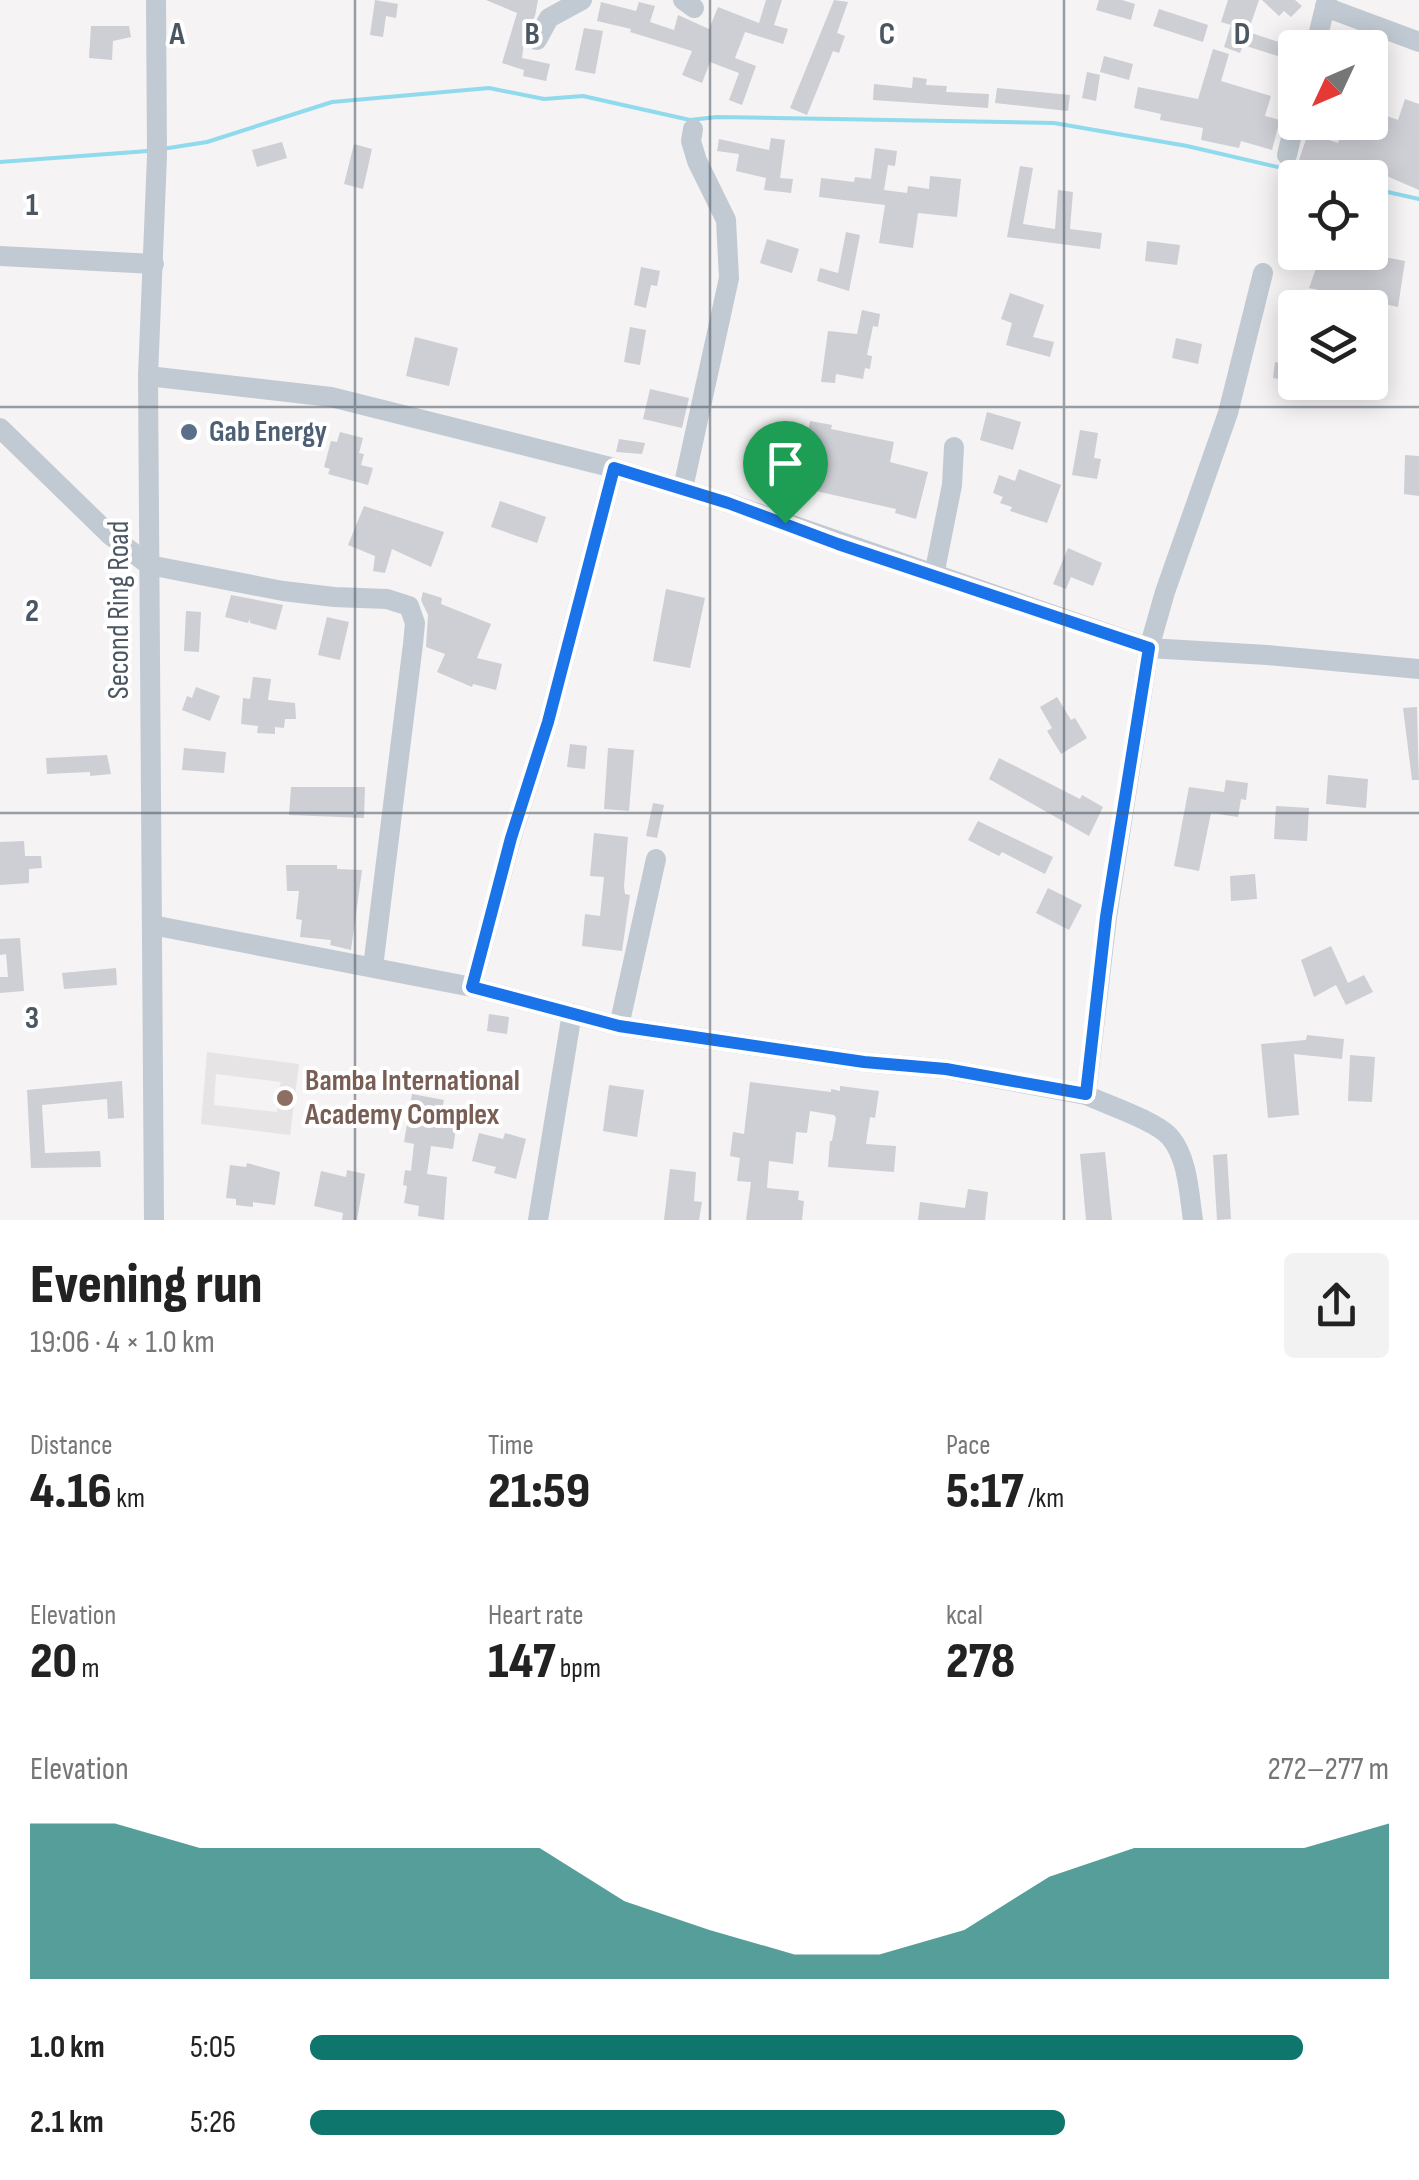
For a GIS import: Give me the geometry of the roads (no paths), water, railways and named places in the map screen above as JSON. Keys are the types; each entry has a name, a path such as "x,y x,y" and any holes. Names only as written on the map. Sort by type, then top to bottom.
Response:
{"street":[{"name":"Second Ring Road","path":"154,1220 148,376 157,156 156,0"},
{"path":"537,40 549,18 582,0"},
{"path":"1319,30 1326,3 1419,42"},
{"path":"683,488 730,278 726,220 697,162 691,140 693,129"},
{"path":"1287,155 1291,140"},
{"path":"0,256 154,264"},
{"path":"1086,1094 1106,917 1149,648 1228,413 1263,273"},
{"path":"148,376 332,396 614,468 683,488 1149,648 1419,669"},
{"path":"0,428 110,535 149,565 265,588 387,599 410,606 413,644 373,967"},
{"path":"934,574 952,486 954,447"},
{"path":"472,987 511,838 548,722 614,468"},
{"path":"619,1026 656,860"},
{"path":"152,925 472,987 619,1026 864,1062 946,1069 1086,1094 1168,1133 1184,1164 1194,1220"},
{"path":"538,1220 572,1013"}],"waterway":[{"path":"162,149 207,142 332,102 489,88 544,99 583,96 690,120 717,117 1054,123 1187,146 1278,167"},
{"path":"0,162 148,151"},
{"path":"1388,192 1419,199"}],"place":[{"name":"Gab Energy","path":"189,432"},
{"name":"Bamba International Academy Complex","path":"285,1098"}]}
